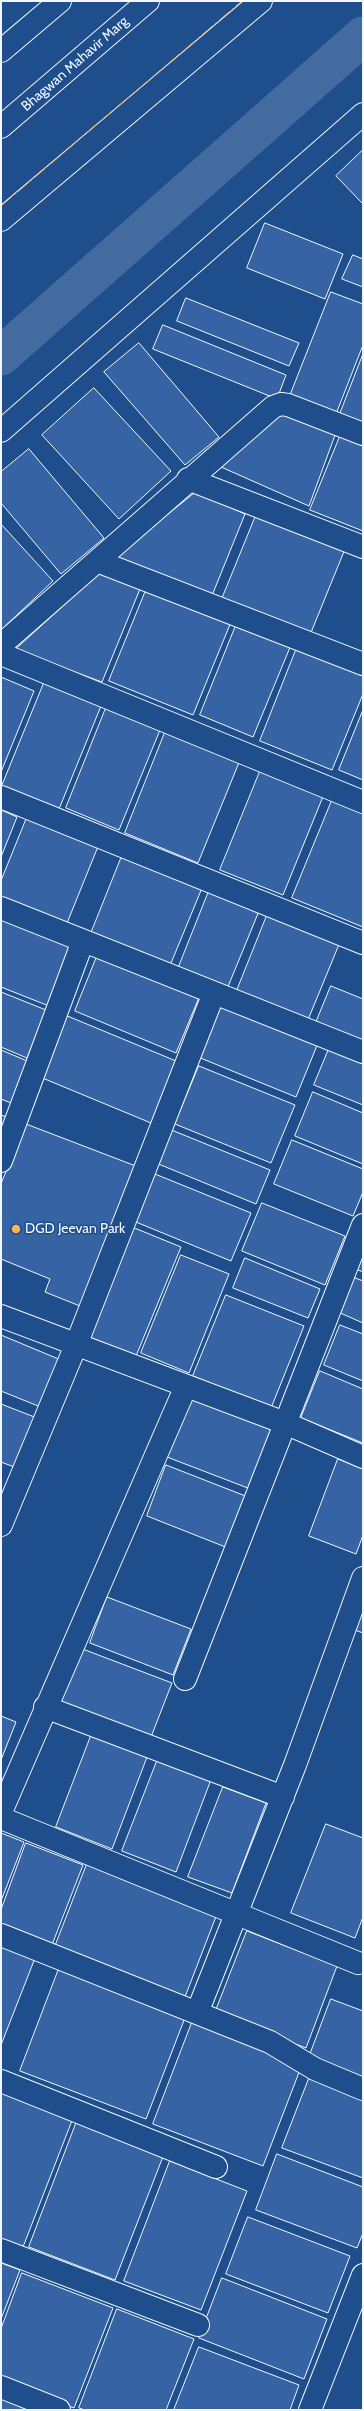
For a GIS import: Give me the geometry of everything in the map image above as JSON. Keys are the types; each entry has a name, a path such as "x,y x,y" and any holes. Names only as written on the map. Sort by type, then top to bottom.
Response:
{"street":[{"path":"1,51 60,1"},
{"name":"Bhagwan Mahavir Marg","path":"1,127 148,1"},
{"path":"1,220 261,1"},
{"path":"1,431 363,114"},
{"path":"1,645 188,479 273,407 281,404 288,404 363,434"},
{"path":"188,479 363,547"},
{"path":"97,561 363,664"},
{"path":"1,654 363,802"},
{"path":"1,796 363,943"},
{"path":"1,908 363,1052"},
{"path":"1,1162 83,941"},
{"path":"1,1526 76,1345 214,993"},
{"path":"185,1679 363,1225"},
{"path":"1,1316 285,1423 363,1457"},
{"path":"1,1812 45,1707 186,1386"},
{"path":"198,2013 236,1913 283,1797 363,1578"},
{"path":"45,1707 283,1797"},
{"path":"1,1818 358,1963"},
{"path":"1,1935 270,2042 315,2069 363,2089"},
{"path":"1,2081 216,2167"},
{"path":"1,2250 198,2325"},
{"path":"310,2410 363,2275"},
{"path":"1,2387 59,2410"}],"building":[{"path":"363,150 363,204 336,176"},
{"path":"265,223 343,254 325,299 247,268"},
{"path":"353,255 363,259 363,287 342,279"},
{"path":"331,292 363,304 363,345 336,414 290,396"},
{"path":"186,298 299,343 289,366 177,321"},
{"path":"163,325 286,375 277,399 153,349"},
{"path":"139,343 219,437 185,465 104,372"},
{"path":"363,354 363,423 340,414"},
{"path":"94,388 171,471 119,519 42,435"},
{"path":"281,407 338,427 309,506 212,463"},
{"path":"341,434 363,443 363,531 310,510"},
{"path":"29,449 104,538 61,574 1,503 1,472"},
{"path":"196,492 245,514 211,598 114,558"},
{"path":"257,513 345,549 310,635 222,599"},
{"path":"1,524 53,581 1,630"},
{"path":"100,573 140,589 102,682 15,650"},
{"path":"149,583 233,617 193,715 109,681"},
{"path":"239,618 293,640 253,737 200,715"},
{"path":"298,645 363,671 363,694 332,770 260,741"},
{"path":"1,677 34,691 1,772"},
{"path":"44,683 101,706 59,809 2,786"},
{"path":"106,708 160,730 119,830 66,808"},
{"path":"363,710 363,780 339,770"},
{"path":"166,730 240,760 198,863 125,833"},
{"path":"261,769 324,794 283,895 220,870"},
{"path":"333,798 363,810 363,927 292,898"},
{"path":"1,810 17,817 1,857"},
{"path":"28,815 99,844 65,928 1,902 1,881"},
{"path":"122,856 202,888 169,968 90,936"},
{"path":"209,891 259,911 225,994 176,974"},
{"path":"268,913 340,942 305,1027 234,998"},
{"path":"1,916 74,946 49,1006 1,987"},
{"path":"98,954 200,995 176,1053 75,1011"},
{"path":"331,986 363,999 363,1051 313,1030"},
{"path":"1,992 46,1010 27,1058 1,1047"},
{"path":"220,1003 318,1043 296,1097 198,1057"},
{"path":"65,1015 176,1061 151,1123 40,1077"},
{"path":"331,1044 363,1058 363,1105 314,1085"},
{"path":"1,1050 32,1063 16,1105 1,1099"},
{"path":"199,1066 295,1105 271,1163 175,1124"},
{"path":"313,1092 363,1113 363,1164 295,1136"},
{"path":"1,1115 7,1117 1,1132"},
{"path":"26,1124 141,1168 85,1308 45,1292 50,1279 1,1259 1,1184"},
{"path":"169,1129 270,1170 256,1204 156,1163"},
{"path":"292,1140 363,1169 363,1192 353,1216 274,1184"},
{"path":"150,1172 251,1213 231,1261 131,1220"},
{"path":"262,1203 345,1236 325,1285 242,1251"},
{"path":"132,1227 181,1247 136,1356 87,1336"},
{"path":"363,1251 363,1272 356,1269"},
{"path":"181,1255 229,1274 189,1373 141,1353"},
{"path":"245,1258 320,1289 308,1318 233,1288"},
{"path":"353,1277 363,1281 363,1323 338,1312"},
{"path":"226,1295 304,1326 271,1408 193,1376"},
{"path":"340,1325 363,1334 363,1381 324,1365"},
{"path":"1,1335 68,1363 48,1410 1,1391"},
{"path":"320,1371 363,1389 363,1443 301,1418"},
{"path":"190,1397 276,1430 253,1490 167,1457"},
{"path":"1,1404 37,1418 17,1468 1,1462"},
{"path":"338,1459 363,1469 363,1535 356,1554 309,1536"},
{"path":"166,1465 248,1497 228,1548 147,1516"},
{"path":"107,1597 191,1629 173,1675 90,1643"},
{"path":"363,1601 363,1633 352,1629"},
{"path":"80,1648 172,1683 151,1737 59,1702"},
{"path":"1,1716 16,1722 1,1760"},
{"path":"91,1736 147,1757 112,1849 56,1827"},
{"path":"159,1756 212,1777 176,1872 122,1851"},
{"path":"223,1787 266,1803 232,1893 188,1877"},
{"path":"326,1824 363,1838 363,1917 355,1938 291,1913"},
{"path":"1,1833 24,1842 1,1901"},
{"path":"26,1843 83,1865 50,1950 1,1931 1,1910"},
{"path":"87,1864 217,1914 183,2002 53,1952"},
{"path":"247,1931 337,1966 306,2048 215,2013"},
{"path":"1,1939 37,1953 1,2045"},
{"path":"60,1966 186,2015 146,2119 20,2071"},
{"path":"331,1999 363,2011 363,2081 308,2060"},
{"path":"193,2020 303,2062 263,2166 153,2124"},
{"path":"310,2076 363,2096 363,2178 282,2148"},
{"path":"1,2090 73,2118 23,2247 1,2239"},
{"path":"77,2121 164,2154 115,2280 29,2247"},
{"path":"277,2154 363,2187 363,2233 357,2248 256,2210"},
{"path":"170,2161 247,2191 201,2310 124,2281"},
{"path":"248,2217 350,2256 328,2313 226,2274"},
{"path":"1,2263 20,2270 1,2319"},
{"path":"22,2273 113,2308 74,2408 1,2380 1,2329"},
{"path":"222,2278 327,2319 304,2379 199,2338"},
{"path":"117,2309 194,2339 166,2410 85,2410 79,2408"},
{"path":"199,2347 299,2385 290,2410 174,2410"},
{"path":"1,2396 36,2410 1,2410"}],"waterway":[{"path":"1,356 363,36"}],"power":[{"path":"1,206 242,1"}],"place":[{"name":"DGD Jeevan Park","path":"16,1229"}]}
